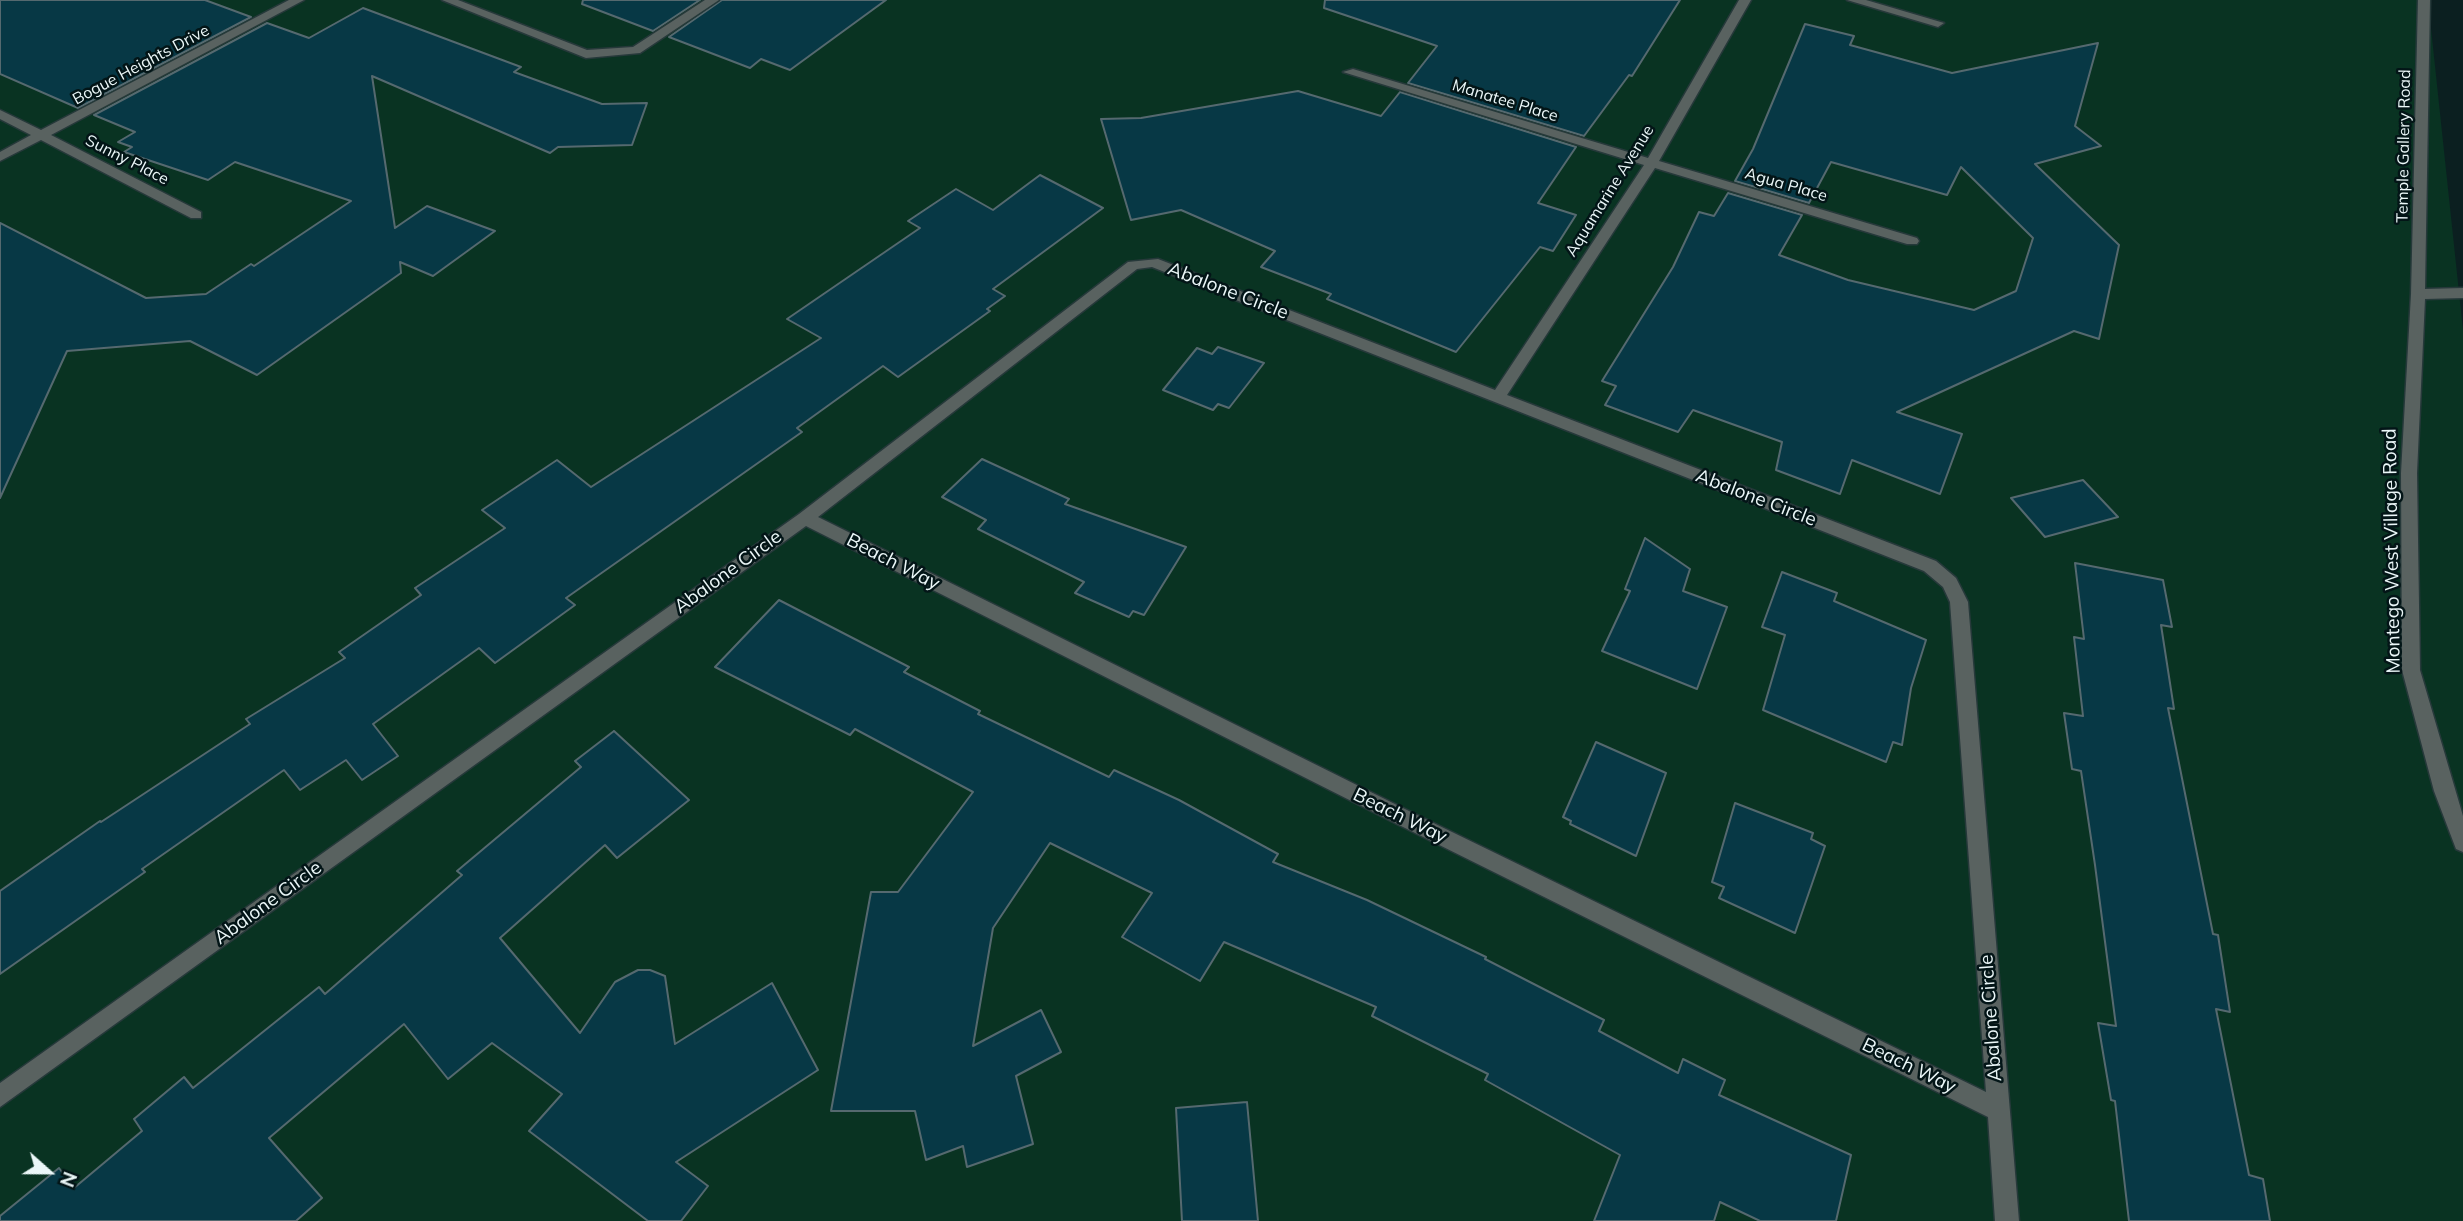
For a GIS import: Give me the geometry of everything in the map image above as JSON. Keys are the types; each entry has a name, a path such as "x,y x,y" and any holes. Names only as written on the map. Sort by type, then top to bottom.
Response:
{"street":[{"name":"Bogue Heights Drive","path":"0,157 298,0"},
{"path":"448,0 586,54 636,50 713,0"},
{"name":"Aquamarine Avenue","path":"1498,397 1651,164 1745,0"},
{"path":"1853,0 1938,23"},
{"name":"Temple Gallery Road","path":"2418,294 2424,0"},
{"name":"Manatee Place","path":"1349,72 1651,164"},
{"name":"Sunny Place","path":"0,114 196,215"},
{"name":"Agua Place","path":"1651,164 1912,241"},
{"name":"Abalone Circle","path":"0,1096 805,518 1133,265 1153,262 1930,566 1950,583 1959,602 2007,1221"},
{"path":"2418,294 2463,293"},
{"name":"Montego West Village Road","path":"2418,294 2409,473 2411,670 2444,792 2463,843"},
{"name":"Beach Way","path":"805,518 1418,825 1998,1110"}],"green space":[{"path":"0,0 2428,0 2463,330 2463,1221 0,1221"}],"building":[{"path":"0,0 205,0 251,17 78,108 0,74"},
{"path":"583,0 700,0 653,31 582,4"},
{"path":"722,0 886,0 790,70 761,59 750,68 669,37"},
{"path":"1325,0 1680,0 1632,76 1629,75 1584,136 1408,83 1437,46 1324,8"},
{"path":"363,8 521,67 514,72 602,104 647,103 632,145 558,147 550,153 372,76 395,228 427,206 495,231 433,276 400,262 401,273 257,375 190,341 67,351 0,498 0,223 146,298 206,294 251,264 254,266 351,201 235,162 208,180 124,152 132,147 118,142 135,132 94,115 267,23 309,38"},
{"path":"1805,24 1854,36 1850,45 1952,73 2098,43 2075,126 2101,146 2035,164 2119,245 2099,339 2074,331 1897,412 1962,434 1940,494 1852,460 1840,494 1776,470 1782,442 1693,410 1678,432 1605,405 1616,386 1602,381 1673,267 1699,212 1714,216 1728,193 1802,215 1779,255 1848,280 1974,310 2016,291 2033,238 1961,167 1947,195 1831,162 1809,203 1735,181 1753,149"},
{"path":"1298,91 1381,116 1400,92 1576,147 1538,203 1576,215 1553,251 1540,247 1456,352 1327,299 1331,294 1261,267 1275,251 1181,210 1131,220 1101,119 1141,118"},
{"path":"1040,175 1103,208 993,289 1005,296 987,309 990,311 898,377 883,366 797,428 802,432 566,598 575,605 495,663 479,648 373,724 398,756 362,780 346,760 300,790 284,770 142,869 145,872 0,974 0,891 100,821 250,724 246,719 345,658 339,652 421,595 415,588 505,528 482,510 557,460 591,487 821,338 787,319 920,228 908,221 956,189 993,210"},
{"path":"1218,347 1264,363 1229,408 1218,404 1213,410 1163,390 1197,348 1212,354"},
{"path":"982,459 1069,499 1065,504 1186,547 1144,615 1133,611 1129,617 1075,593 1084,582 978,529 986,520 942,497"},
{"path":"2083,480 2118,517 2045,537 2011,498"},
{"path":"1645,538 1690,569 1683,591 1727,607 1697,689 1602,651 1630,591 1625,589"},
{"path":"2075,563 2163,580 2172,627 2161,625 2174,709 2168,708 2213,934 2218,935 2230,1012 2216,1009 2249,1175 2263,1179 2270,1221 2129,1221 2115,1101 2111,1100 2098,1023 2116,1026 2081,771 2072,769 2064,713 2083,716 2074,637 2084,639"},
{"path":"1782,572 1837,593 1834,601 1926,640 1911,688 1902,745 1893,742 1886,762 1763,710 1785,635 1762,627"},
{"path":"779,600 909,667 904,672 980,711 978,714 1109,777 1114,770 1179,800 1278,854 1273,862 1367,900 1486,957 1485,959 1604,1020 1599,1031 1678,1073 1683,1059 1725,1080 1719,1095 1851,1155 1836,1221 1760,1221 1720,1202 1714,1221 1594,1221 1620,1155 1485,1080 1488,1074 1372,1016 1376,1007 1224,942 1200,981 1122,937 1152,893 1050,843 993,928 973,1046 1041,1010 1061,1052 1016,1076 1033,1144 967,1167 963,1146 926,1160 915,1111 831,1111 871,892 898,892 973,792 855,729 850,735 715,667"},
{"path":"614,731 689,800 617,858 605,845 500,938 580,1033 615,982 638,970 650,970 665,976 675,1044 772,983 818,1070 676,1162 708,1186 681,1221 648,1221 529,1131 562,1094 492,1043 448,1079 404,1024 269,1138 322,1198 296,1221 0,1221 0,1216 59,1168 74,1188 142,1131 134,1119 184,1077 193,1088 319,987 325,994 462,875 457,871 581,767 575,761"},
{"path":"1596,742 1666,773 1636,856 1570,824 1571,821 1563,817"},
{"path":"1735,803 1813,833 1811,839 1825,846 1795,933 1719,898 1724,887 1712,882"},
{"path":"1247,1102 1258,1221 1182,1221 1176,1108"}]}
